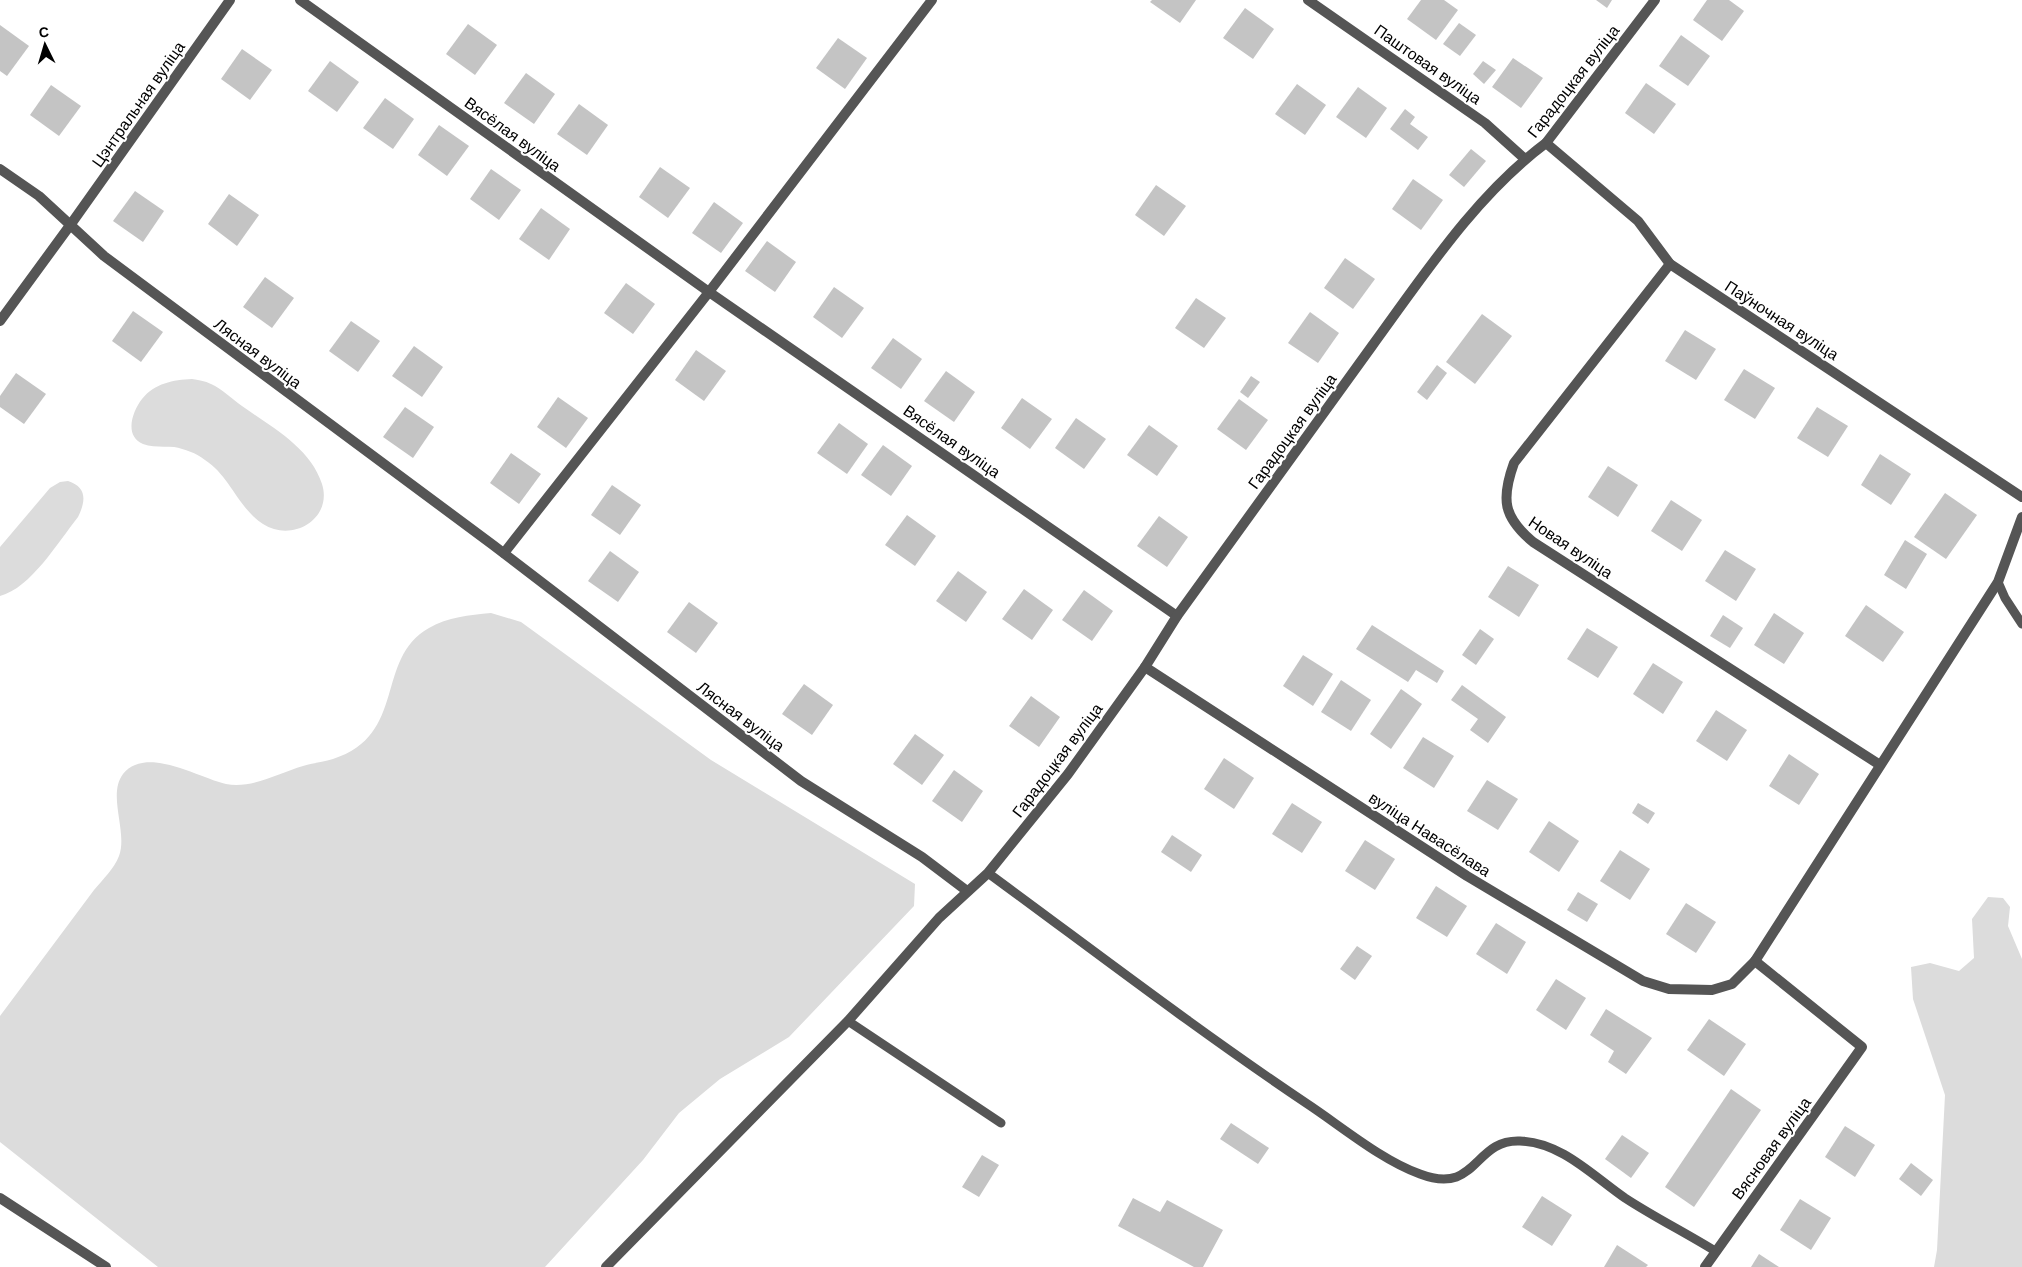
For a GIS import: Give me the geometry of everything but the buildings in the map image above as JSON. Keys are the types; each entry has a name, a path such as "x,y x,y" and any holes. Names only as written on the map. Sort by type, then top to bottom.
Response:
{"street":[{"name":"Цэнтральная вуліца","path":"0,321 230,0"},
{"name":"Вясёлая вуліца","path":"300,0 709,292 1177,616"},
{"path":"504,553 709,292 932,0"},
{"name":"Паштовая вуліца","path":"1308,0 1485,123 1526,159"},
{"name":"Гарадоцкая вуліца","path":"606,1267 848,1020 939,918 988,873 1068,774 1145,667 1177,616 1441,252 1491,193 1526,159 1546,143 1655,0"},
{"name":"Паўночная вуліца","path":"1546,143 1638,221 1670,264 2022,497"},
{"name":"Лясная вуліца","path":"0,169 39,196 104,256 504,553 801,781 922,857 967,891"},
{"name":"Новая вуліца","path":"1670,264 1514,463 1508,480 1505,499 1510,516 1516,528 1533,542 1880,765"},
{"path":"1755,961 1998,582 2022,517"},
{"name":"вуліца Навасёлава","path":"1145,667 1458,871 1643,982 1669,990 1712,990 1732,984 1755,961"},
{"name":"Вясновая вуліца","path":"1705,1267 1862,1047 1755,961"},
{"path":"0,1198 106,1267"}],"lane":[{"path":"1998,582 2005,598 2022,624"},
{"path":"988,873 1228,1051 1383,1154 1418,1174 1434,1179 1456,1178 1473,1167 1492,1149 1507,1142 1520,1141 1550,1147 1626,1198 1716,1251"},
{"path":"848,1020 1002,1123"}],"shaded area":[{"path":"192,379 206,382 219,389 277,430 309,459 322,484 324,497 322,508 308,524 286,531 274,529 263,524 247,509 221,474 202,458 194,453 174,447 143,444 133,435 132,423 135,410 147,394 165,383"},
{"path":"68,481 79,487 82,491 83,500 78,517 33,574 22,584 0,596 0,547 50,488 60,482"},
{"path":"491,613 521,622 711,760 915,884 914,906 789,1037 720,1079 679,1113 643,1160 545,1267 158,1267 0,1142 0,1016 117,861 121,846 121,836 117,792 123,774 133,766 145,762 159,763 215,781 236,785 265,780 303,766 333,759 356,748 372,733 382,715 401,658 412,642 429,628 444,621"},
{"path":"1988,897 2003,898 2010,907 2008,926 2022,959 2022,1267 1934,1267 1937,1250 1945,1095 1913,999 1911,967 1930,963 1959,971 1974,958 1972,919"}]}
